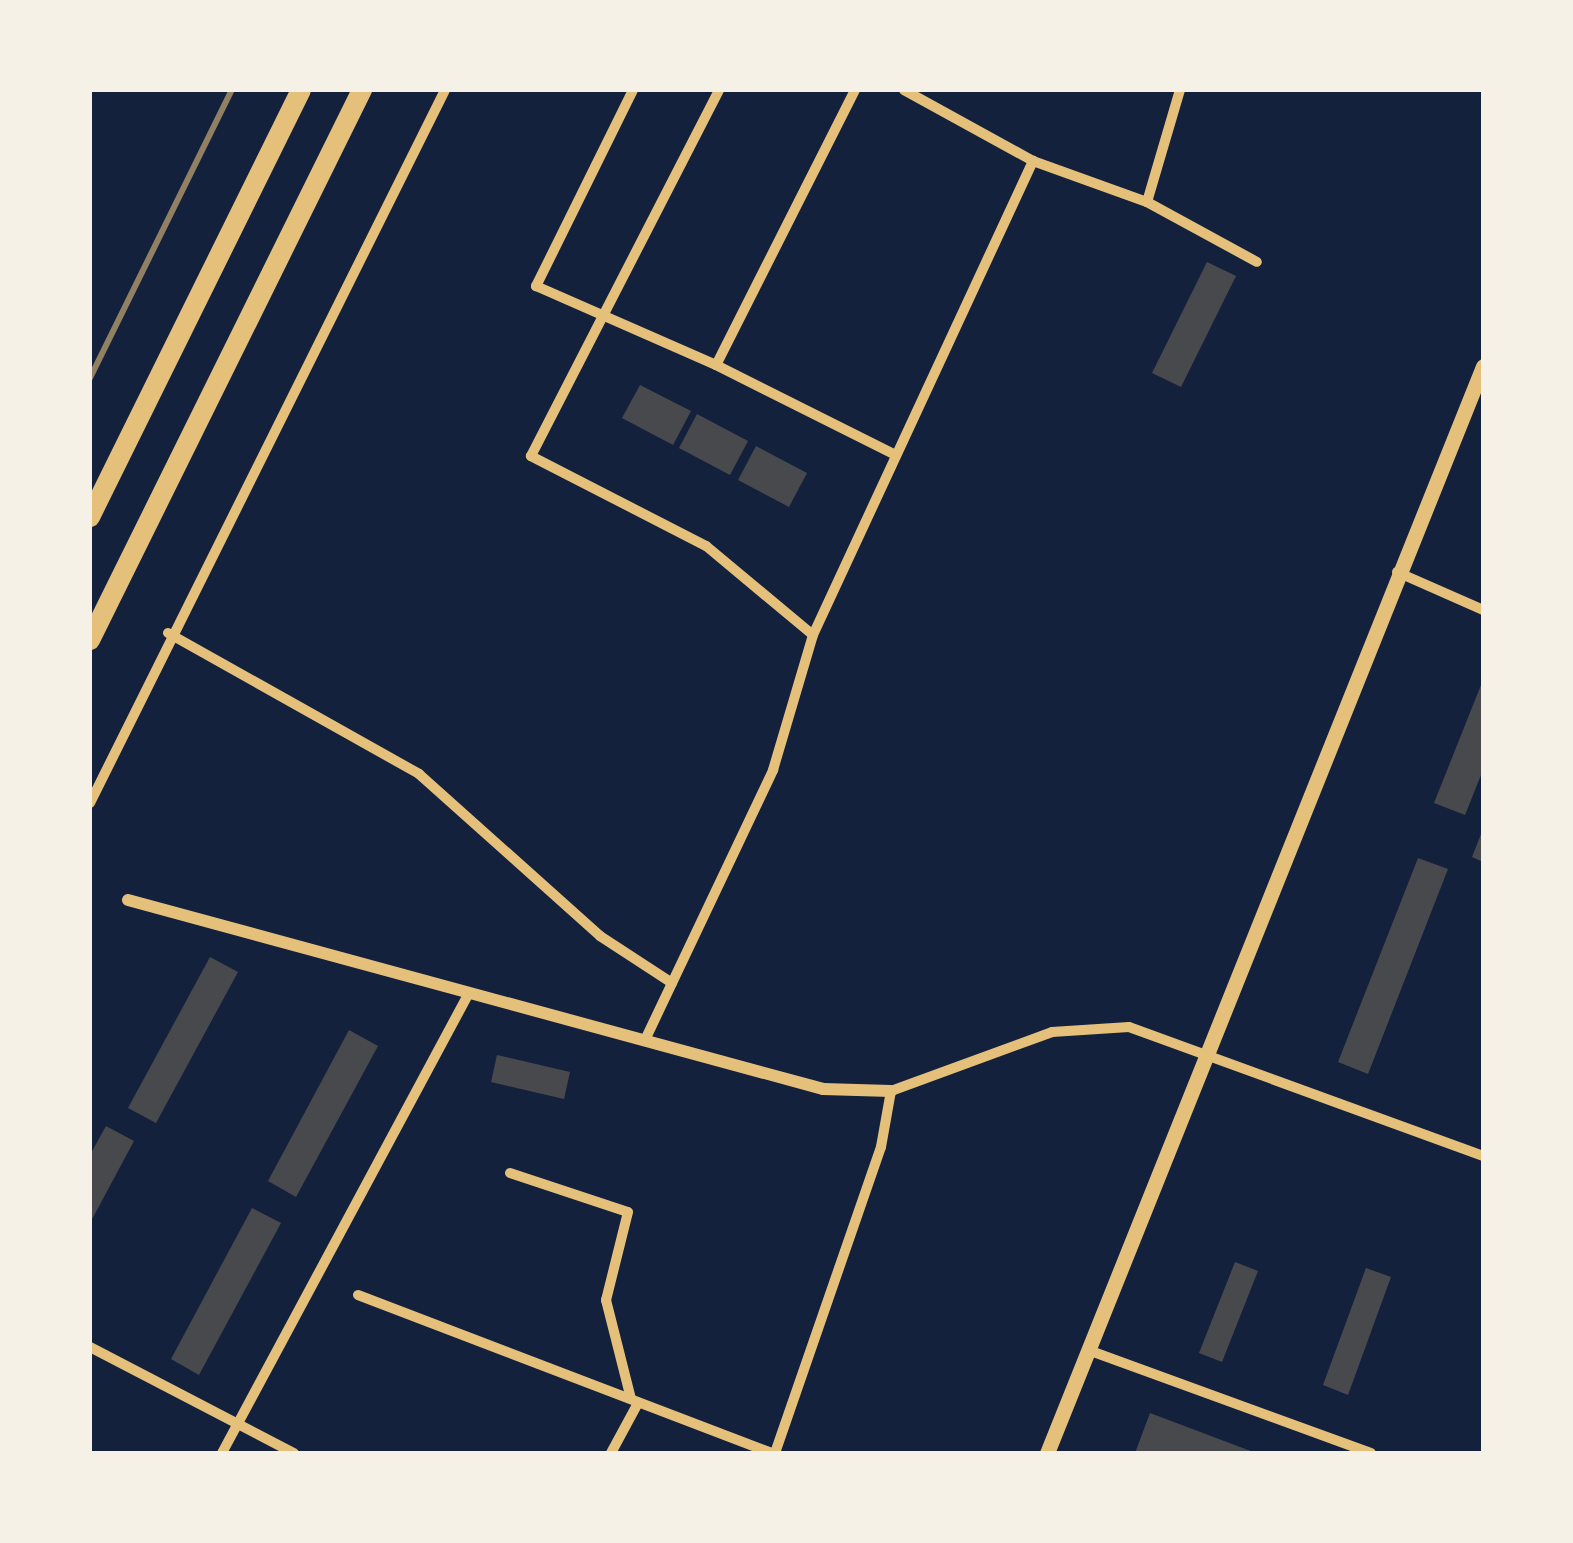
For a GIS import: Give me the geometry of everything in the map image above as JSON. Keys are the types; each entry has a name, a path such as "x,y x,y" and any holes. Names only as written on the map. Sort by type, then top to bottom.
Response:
{"highway":[{"path":"90,517 301,90"},
{"path":"90,640 362,90"}],"main road":[{"path":"1048,1453 1396,572 1483,366"}],"street":[{"path":"90,803 445,90"},
{"path":"633,90 536,286 716,365 892,453"},
{"path":"718,90 531,456 706,546 813,634"},
{"path":"716,365 855,90"},
{"path":"904,90 1033,160 1147,202 1257,262"},
{"path":"1147,202 1180,90"},
{"path":"644,1040 773,770 813,634 892,453 1033,160"},
{"path":"1396,572 1483,610"},
{"path":"172,634 419,774 600,936 672,983"},
{"path":"128,900 824,1089 891,1091 1083,1025 1129,1026 1483,1156"},
{"path":"222,1453 469,993"},
{"path":"358,1295 619,1390 634,1402 773,1453 881,1147 891,1091"},
{"path":"510,1173 628,1212 606,1300 634,1402 611,1453"},
{"path":"90,1347 294,1453"},
{"path":"1088,1350 1371,1453"}],"building":[{"path":"1207,262 1236,276 1181,387 1152,373"},
{"path":"640,385 691,411 673,445 622,418"},
{"path":"697,414 748,441 730,475 679,448"},
{"path":"756,446 807,473 789,507 738,480"},
{"path":"1483,680 1483,770 1465,815 1434,803"},
{"path":"1483,829 1483,862 1472,857"},
{"path":"1418,858 1448,869 1368,1074 1338,1062"},
{"path":"210,957 238,972 156,1123 128,1108"},
{"path":"349,1030 378,1046 296,1197 268,1181"},
{"path":"497,1055 570,1072 564,1099 491,1082"},
{"path":"106,1126 134,1141 90,1223 90,1155"},
{"path":"252,1208 281,1223 199,1375 171,1359"},
{"path":"1235,1262 1258,1271 1222,1362 1199,1353"},
{"path":"1366,1268 1391,1277 1348,1395 1323,1385"},
{"path":"1150,1413 1256,1453 1135,1453"}],"railway":[{"path":"90,378 232,90"}]}
